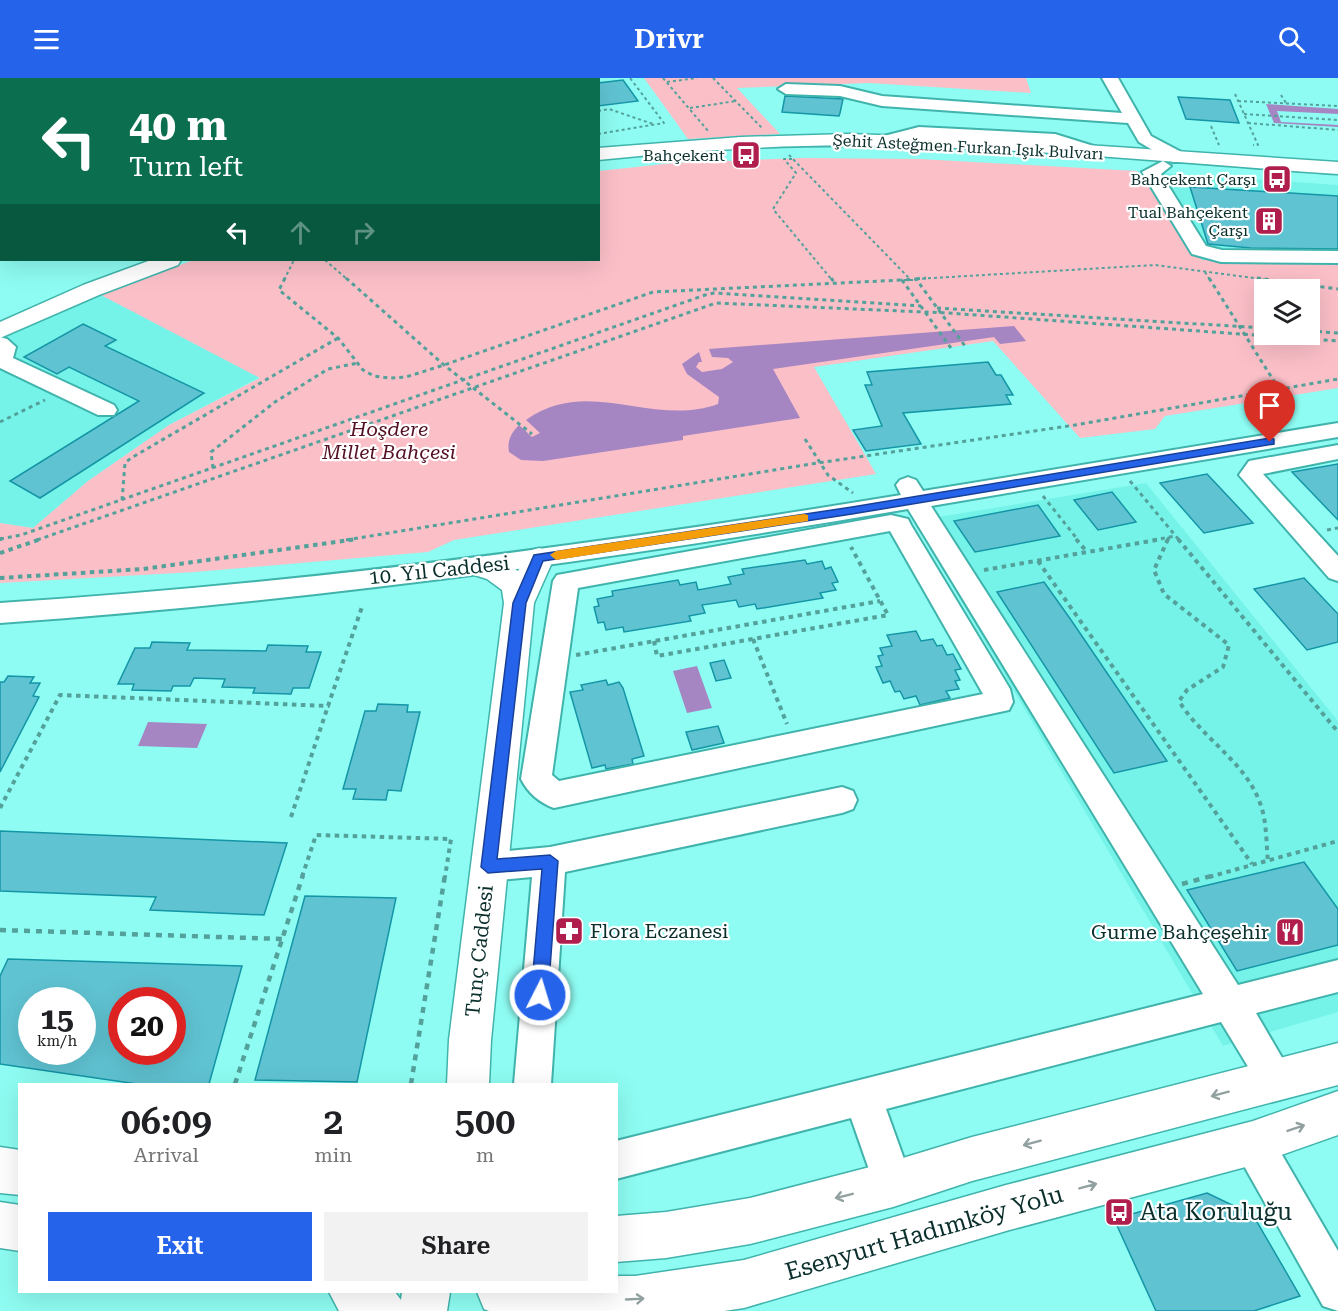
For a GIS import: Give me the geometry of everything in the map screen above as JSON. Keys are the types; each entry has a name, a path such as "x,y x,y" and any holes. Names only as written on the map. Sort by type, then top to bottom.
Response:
{"main road":[{"name":"Şehit Asteğmen Furkan Işık Bulvarı","path":"600,154 738,142 886,140 1126,154 1338,177"},
{"name":"Şehit Asteğmen Furkan Işık Bulvarı","path":"600,166 676,158 789,156 865,151 1168,160 1338,168"},
{"path":"0,314 133,261"},
{"path":"0,331 91,290 167,261"},
{"name":"Tunç Caddesi","path":"468,1083 470,1040 488,867 519,603 538,558"},
{"path":"479,566 498,572 516,585 519,603"},
{"path":"456,1083 470,1040"},
{"path":"618,1239 666,1235 750,1221 893,1184 972,1159 1338,1064"},
{"name":"Esenyurt Hadımköy Yolu","path":"514,1293 635,1300 744,1284 1006,1208 1253,1143 1338,1113"},
{"path":"0,1170 18,1173"},
{"path":"0,1225 18,1228"},
{"path":"354,1293 381,1311"},
{"path":"423,1311 426,1293"},
{"path":"446,1311 449,1293"},
{"path":"510,1311 555,1296"}],"street":[{"path":"1110,78 1145,139 1168,160 1151,172 1199,250 1221,256 1338,257"},
{"path":"786,89 840,91 882,101 1130,115"},
{"path":"1126,154 1138,147 1145,139"},
{"path":"0,343 6,347 2,361 106,410"},
{"name":"10. Yıl Caddesi","path":"0,598 206,582 381,562 853,493 911,493 1032,481 1338,416"},
{"name":"10. Yıl Caddesi","path":"0,613 106,606 538,558 911,493 1105,467 1338,430"},
{"path":"1338,452 1257,466 1251,475 1338,572"},
{"path":"911,493 1277,1080"},
{"path":"891,524 899,525 996,689 999,702 554,795 537,779 566,581 843,532 891,524"},
{"path":"488,867 550,861 842,800"},
{"path":"532,1083 550,861"},
{"path":"618,1159 1338,976"},
{"path":"863,1098 893,1184"},
{"path":"1253,1143 1338,1291"}],"path":[{"path":"600,134 664,123 630,78"},
{"path":"663,78 711,133"},
{"path":"666,82 697,78"},
{"path":"713,78 766,132"},
{"path":"1235,94 1258,145 1248,144"},
{"path":"1281,95 1286,104"},
{"path":"689,108 736,101"},
{"path":"1238,101 1338,106"},
{"path":"600,111 609,109 654,124"},
{"path":"1244,114 1338,120"},
{"path":"1248,123 1338,130"},
{"path":"834,283 773,210 796,173 784,159 789,156 910,279"},
{"path":"294,261 279,290 338,338 369,374 390,378 406,377 444,365 653,292 1155,265 1338,289"},
{"path":"326,261 444,365 532,434"},
{"path":"1205,272 1279,389"},
{"path":"916,279 965,346"},
{"path":"902,280 951,348"},
{"path":"0,539 21,535 714,293 921,306"},
{"path":"0,554 716,303 941,313 1338,340"},
{"path":"937,308 1254,328"},
{"path":"1320,332 1338,333"},
{"path":"122,500 125,463 131,458 338,338"},
{"path":"213,468 211,453 275,402 328,369 358,363"},
{"path":"0,578 155,567 424,529 1075,425 1338,380"},
{"path":"0,422 64,390"},
{"path":"805,439 828,475 853,493"},
{"path":"1105,467 1176,536 1338,732"},
{"path":"1032,481 1087,552"},
{"path":"654,641 657,656 888,615 843,532"},
{"path":"986,581 980,571 1176,536"},
{"path":"1168,537 1154,570 1164,594 1229,645 1223,667 1187,690 1179,701 1187,718 1246,777 1261,805 1268,861"},
{"path":"1038,561 1252,865"},
{"path":"554,659 880,601"},
{"path":"291,817 363,604"},
{"path":"753,639 795,745"},
{"path":"0,808 60,695 328,706"},
{"path":"235,1083 316,835 451,839 411,1083"},
{"path":"1176,874 1182,884 1338,842"},
{"path":"0,930 282,939"}],"shaded area":[{"path":"1266,104 1338,109 1338,114 1277,111 1281,122 1338,125 1338,127 1274,123"},
{"path":"1137,171 1338,185 1338,260 1309,258 1202,260"},
{"path":"99,294 260,377 169,425 88,481 33,528 0,523 0,340"},
{"path":"1014,326 1026,341 1000,344 994,337 773,369 800,418 683,436 683,440 543,461 521,460 509,452 510,437 519,425 532,437 540,433 526,420 549,407 573,402 597,401 669,410 694,410 718,404 719,397 687,374 682,364 699,352 702,362 699,362 696,367 702,372 722,369 733,362 728,358 712,357 709,349"},
{"path":"1146,483 1338,721 1338,1012 1223,1046 914,521"},
{"path":"697,666 712,708 687,713 673,671"},
{"path":"148,722 207,724 197,748 138,746"}],"green space":[{"path":"644,78 1026,78 1031,93 869,83 737,88 780,134 688,139"},
{"name":"Hoşdere Millet Bahçesi","path":"803,158 920,159 1137,171 1202,260 1309,258 1338,260 1338,388 1165,416 1155,429 1080,438 993,341 814,367 876,474 454,540 428,552 195,572 0,583 0,523 33,528 88,481 169,425 260,378 99,294 191,261 600,261 600,171 673,163"}],"building":[{"path":"623,80 638,101 600,106 600,83"},
{"path":"785,96 843,99 839,116 782,112"},
{"path":"1178,97 1230,100 1239,123 1186,119"},
{"name":"Tual Bahçekent Çarşı","path":"1190,187 1338,196 1338,249 1251,248 1208,244"},
{"path":"83,324 116,340 105,346 204,393 40,498 10,481 139,401 69,367 57,374 24,357"},
{"path":"988,362 996,375 1001,375 1013,395 1006,395 1011,404 903,413 921,444 866,451 853,430 882,426 865,385 872,385 867,372"},
{"path":"1338,464 1338,520 1292,472"},
{"path":"1207,474 1253,523 1204,533 1160,483"},
{"path":"1112,492 1136,522 1098,530 1074,500"},
{"path":"1038,505 1060,536 975,552 954,521"},
{"path":"805,560 807,564 822,561 825,569 831,567 838,582 832,583 836,590 820,593 823,598 757,609 755,604 739,607 736,600 702,605 705,613 689,616 691,621 624,632 623,627 606,630 604,622 598,623 594,607 599,606 597,599 613,596 612,591 678,580 680,585 696,582 698,590 731,584 728,577 744,574 742,569"},
{"path":"1304,578 1338,614 1338,642 1307,650 1254,589"},
{"path":"1044,582 1167,761 1114,773 997,592"},
{"path":"916,631 921,641 933,639 937,646 942,645 947,655 953,654 961,669 955,670 960,680 955,681 959,689 946,691 950,698 920,705 916,696 904,699 900,691 895,692 890,681 883,683 876,667 882,666 878,656 883,655 880,648 892,646 887,635"},
{"path":"152,642 190,643 187,650 266,651 268,645 308,646 306,652 321,652 309,688 293,688 291,694 253,693 255,688 222,687 225,679 194,678 190,686 173,686 171,691 132,690 134,684 118,684 135,648 150,648"},
{"path":"724,660 731,678 716,681 710,663"},
{"path":"8,676 34,677 30,683 40,683 33,696 39,697 0,772 0,682 4,682"},
{"path":"606,680 608,685 619,682 623,688 644,756 632,759 633,764 606,769 605,765 592,768 570,692 583,690 581,685"},
{"path":"378,704 408,705 407,712 420,712 401,791 388,790 386,800 353,799 356,789 343,789 365,711 376,711"},
{"path":"718,726 724,743 692,750 686,732"},
{"path":"0,831 287,843 264,915 150,910 156,897 0,891"},
{"path":"1304,862 1338,909 1338,945 1237,971 1187,890"},
{"path":"305,896 396,898 357,1082 255,1080"},
{"path":"8,959 242,966 209,1083 130,1083 0,1064 0,976"},
{"path":"1207,1193 1253,1215 1300,1296 1254,1311 1156,1311 1114,1219"}],"slow traffic":[{"path":"556,555 804,518"}],"place":[{"name":"Bahçekent","path":"746,155"},
{"name":"Bahçekent Çarşı","path":"1277,179"},
{"name":"Tual Bahçekent Çarşı","path":"1269,221"},
{"name":"Flora Eczanesi","path":"569,931"},
{"name":"Gurme Bahçeşehir","path":"1290,932"},
{"name":"Ata Koruluğu","path":"1119,1212"}],"route":[{"path":"540,995 550,861 488,867 519,603 538,558 852,511 1270,442"}]}
